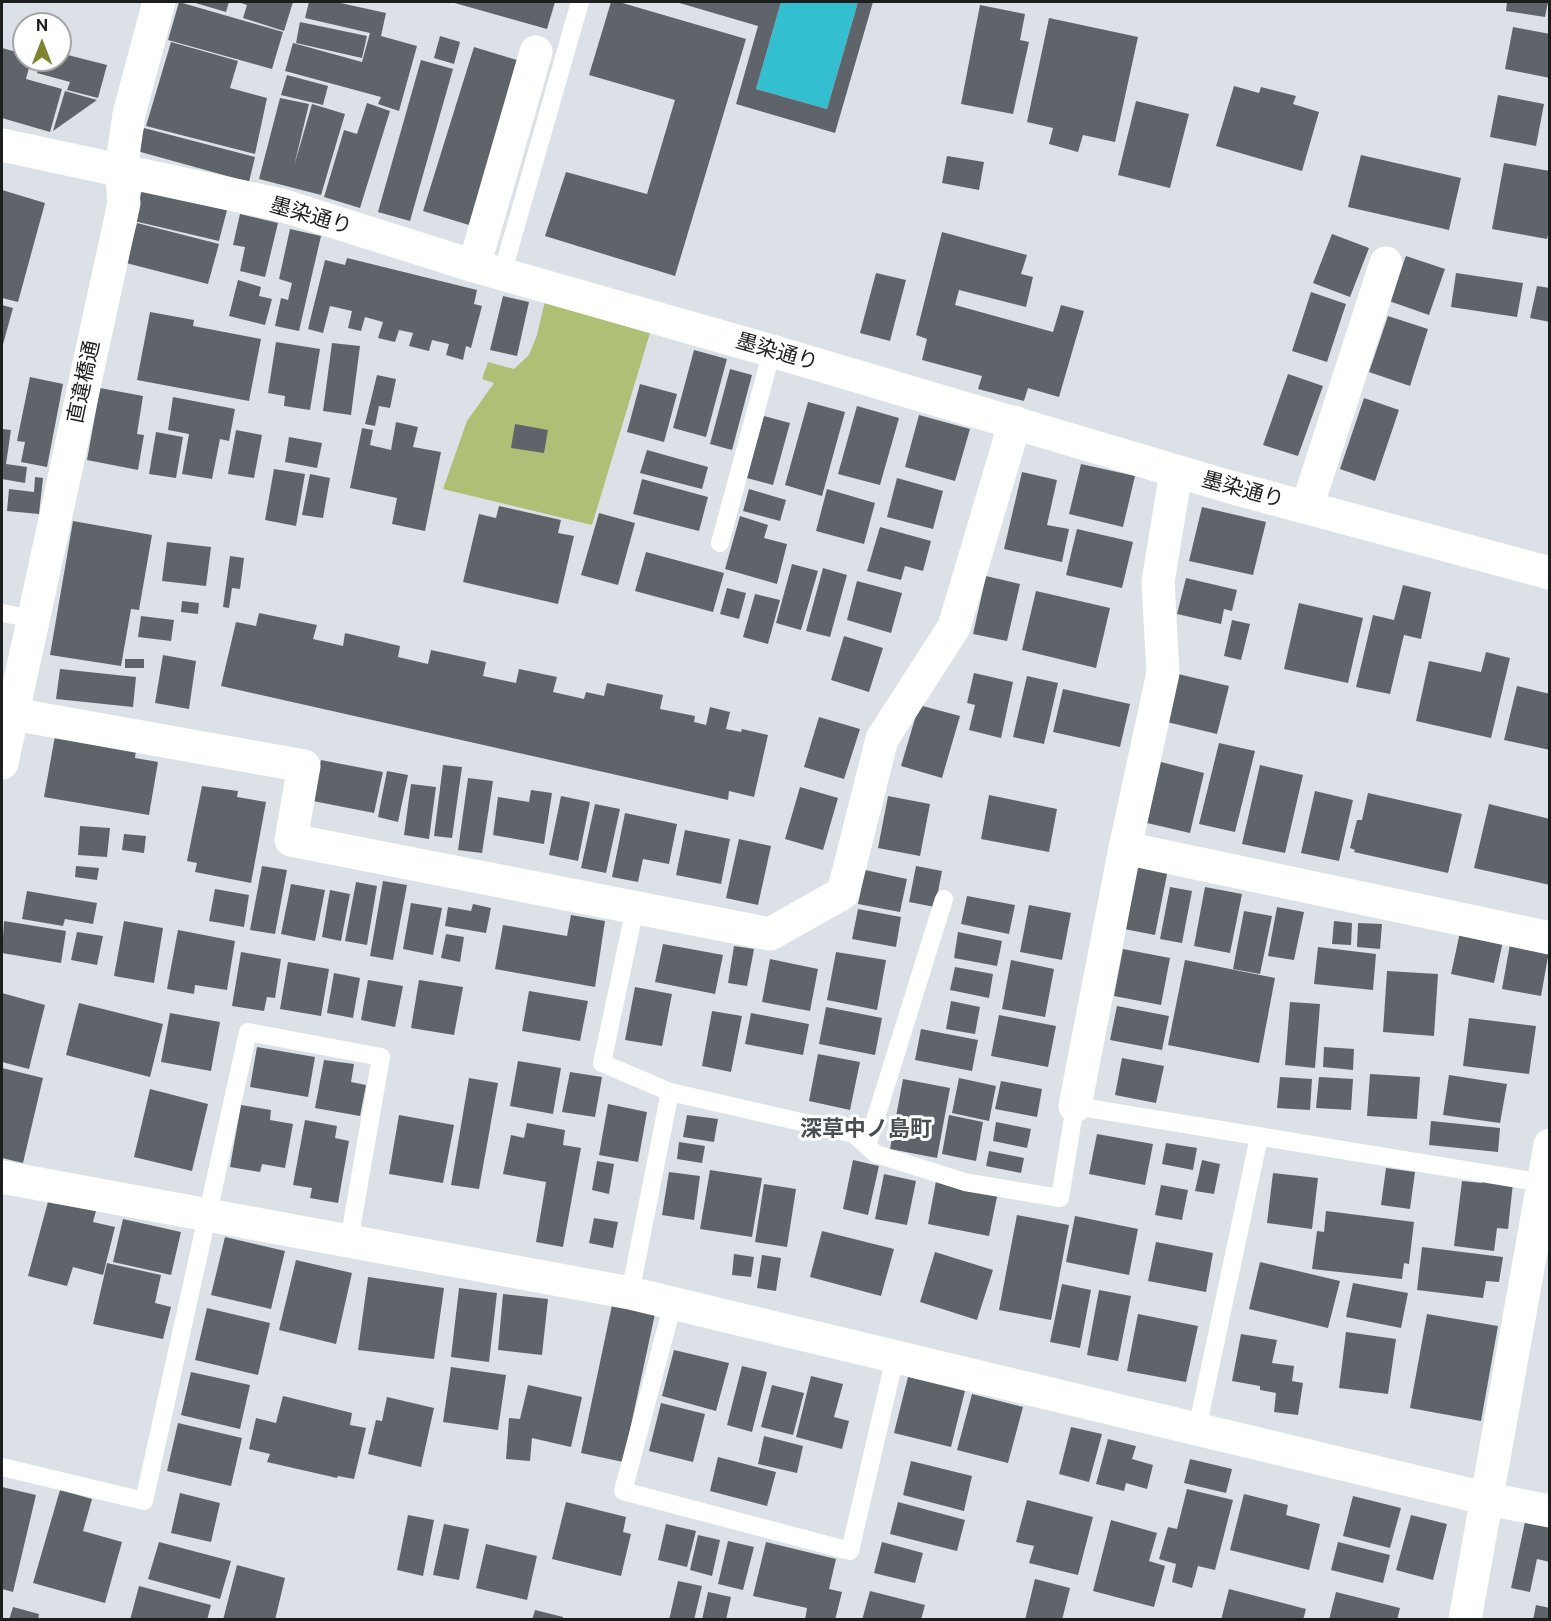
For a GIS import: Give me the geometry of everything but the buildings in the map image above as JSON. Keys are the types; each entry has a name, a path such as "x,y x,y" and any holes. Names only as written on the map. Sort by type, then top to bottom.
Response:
{"street":[{"name":"直違橋通","path":"6,736 123,203 121,170 129,114 159,2"},
{"path":"488,270 536,52"},
{"name":"墨染通り","path":"2,145 281,206 488,270 1015,422 1176,472 1550,573"},
{"path":"1307,507 1386,262"},
{"path":"6,736 304,766 291,840 770,934 843,893 882,739 954,627 1015,422"},
{"path":"1075,1106 1125,848 1163,673 1158,582 1176,472"},
{"path":"1125,848 1550,938"},
{"path":"1465,1620 1549,1148"},
{"path":"2,1177 630,1293 1488,1499 1550,1511"}],"lane":[{"path":"488,270 580,2"},
{"path":"720,543 772,351"},
{"path":"2,613 33,620"},
{"path":"867,1146 944,899"},
{"path":"635,908 602,1063 670,1092 854,1134 876,1154 965,1182 1060,1198 1075,1106 1543,1183"},
{"path":"2,1467 144,1501 248,1032 381,1057 349,1241"},
{"path":"630,1293 670,1092"},
{"path":"1197,1429 1259,1137"},
{"path":"673,1303 623,1491 850,1551 895,1357"}],"green space":[{"path":"545,301 650,333 592,525 443,489 467,421 494,383 482,379 488,362 514,369 529,355 537,335"}],"water":[{"path":"781,2 858,2 827,109 756,89"}],"district":[{"name":"深草中ノ島町","path":"866,1129"}]}
